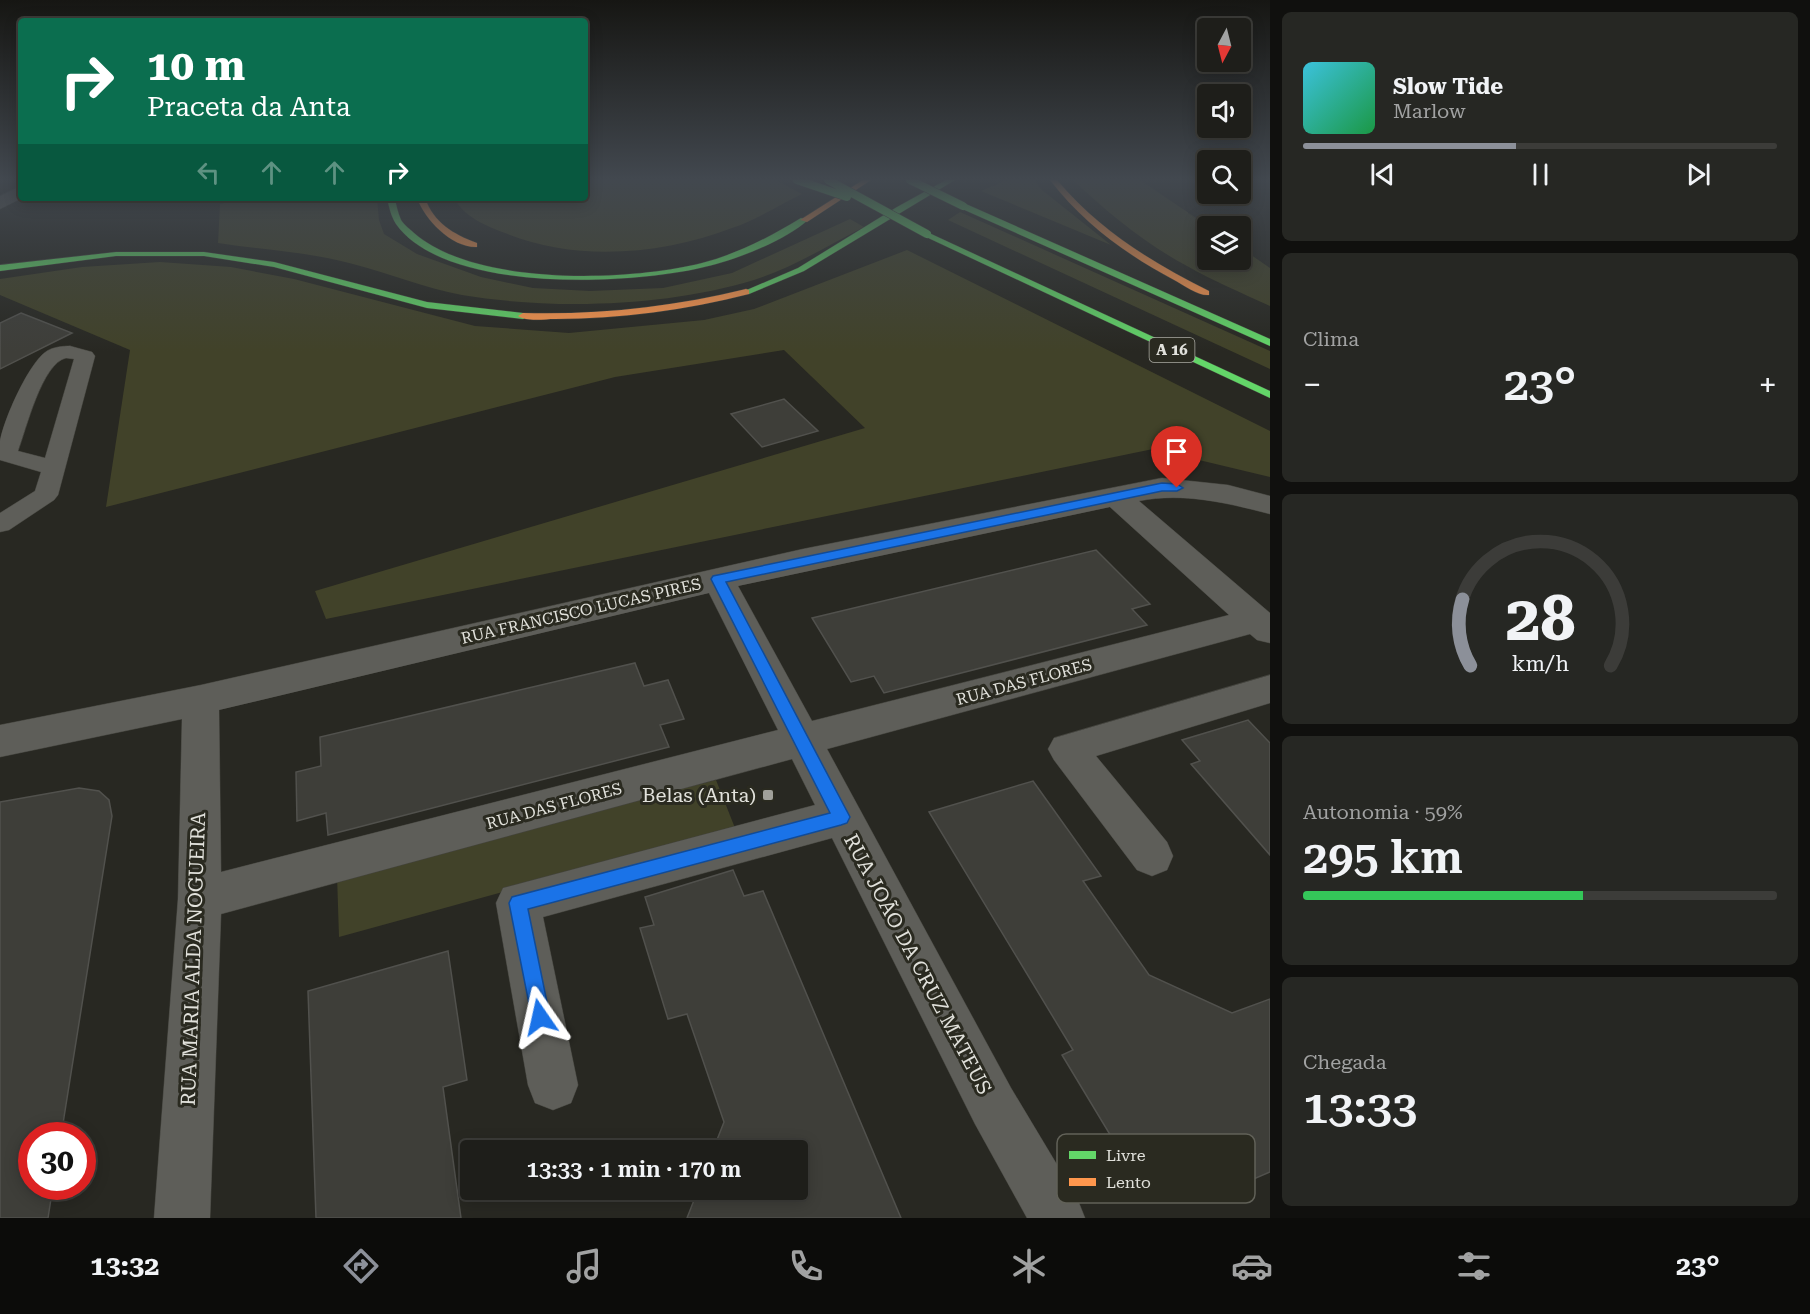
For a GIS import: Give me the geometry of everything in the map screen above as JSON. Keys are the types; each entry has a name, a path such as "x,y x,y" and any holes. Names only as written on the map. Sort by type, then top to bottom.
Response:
{"main road":[{"path":"413,237 421,243 465,262 537,275 611,278 682,270 736,255 775,237"},
{"path":"455,237 491,250"},
{"path":"0,268 121,253 191,254 271,263 392,298 436,307 533,315 631,312 713,300 785,279 813,266 858,237"},
{"name":"A 16","path":"933,237 1270,395"},
{"path":"1032,237 1270,343"},
{"path":"1111,237 1125,248 1182,281 1221,300"},
{"path":"597,263 618,262"}],"street":[{"name":"RUA FRANCISCO LUCAS PIRES","path":"0,741 201,700 718,579 1162,487 1191,488 1228,494 1270,506"},
{"path":"1117,498 1263,626"},
{"name":"RUA JOÃO DA CRUZ MATEUS","path":"718,579 993,1107 1057,1218"},
{"name":"RUA DAS FLORES","path":"200,899 801,741 1263,626"},
{"path":"1152,856 1067,749 1270,689"},
{"name":"RUA MARIA ALDA NOGUEIRA","path":"182,1218 200,899 201,700"},
{"path":"553,1085 518,903 841,817"}],"lane":[{"path":"0,524 46,495 54,468 85,356 74,351 53,356 42,367 6,455 54,468"}],"green space":[{"path":"218,237 389,237 417,254 481,277 533,288 590,291 663,288 732,273 811,237 846,237 782,269 754,280 720,289 646,301 571,304 497,300 462,295 337,260 218,243"},
{"path":"517,237 705,237 677,244 618,252 560,248"},
{"path":"984,237 1015,237 1270,351 1270,369"},
{"path":"1091,237 1101,237 1111,245"},
{"path":"1141,237 1197,237 1197,270 1251,270 1251,255 1270,268 1270,306 1207,277"},
{"path":"907,250 1270,431 1270,477 1153,449 326,619 315,591 865,428 784,350 615,377 106,507 130,350 0,295 0,279 82,267 160,262 231,267 294,279 475,326 569,333 704,320 754,309"},
{"path":"716,780 735,828 339,937 337,875"}],"building":[{"path":"21,313 72,333 0,369 0,323"},
{"path":"784,399 818,431 762,447 731,414"},
{"path":"1096,550 1150,604 1132,609 1147,625 884,693 874,676 851,682 812,618"},
{"path":"635,663 644,686 668,680 684,719 660,725 669,747 328,835 326,813 297,821 296,772 321,766 320,737"},
{"path":"1248,720 1270,743 1270,855 1191,764 1200,761 1182,740"},
{"path":"1033,781 1101,876 1083,881 1149,975 1232,1013 1270,999 1270,1172 1255,1178 1255,1134 1110,1134 1062,1055 1073,1050 929,812"},
{"path":"79,788 99,791 109,800 112,816 63,1122 18,1122 18,1200 51,1200 48,1218 0,1218 0,802"},
{"path":"733,870 744,896 763,891 901,1218 687,1218 694,1200 808,1200 808,1140 717,1140 724,1122 687,1014 668,1019 640,928 654,925 645,897"},
{"path":"448,951 467,1080 443,1087 461,1218 316,1218 308,991"}],"traffic: fast":[{"path":"415,237 424,245 457,261 497,271 586,278 630,276 700,266 727,258 774,237"},
{"path":"746,292 801,270 856,237"},
{"path":"933,237 1270,395"},
{"path":"1032,237 1270,343"},
{"path":"0,268 116,254 204,254 274,265 427,305 523,316"}],"traffic: slow":[{"path":"455,237 474,245"},
{"path":"1110,237 1163,271 1206,293"},
{"path":"523,316 608,315 664,309 746,292"}],"place":[{"name":"Belas (Anta)","path":"768,795"}],"route":[{"path":"540,1017 518,903 841,817 718,579 1162,487 1177,488"}]}
